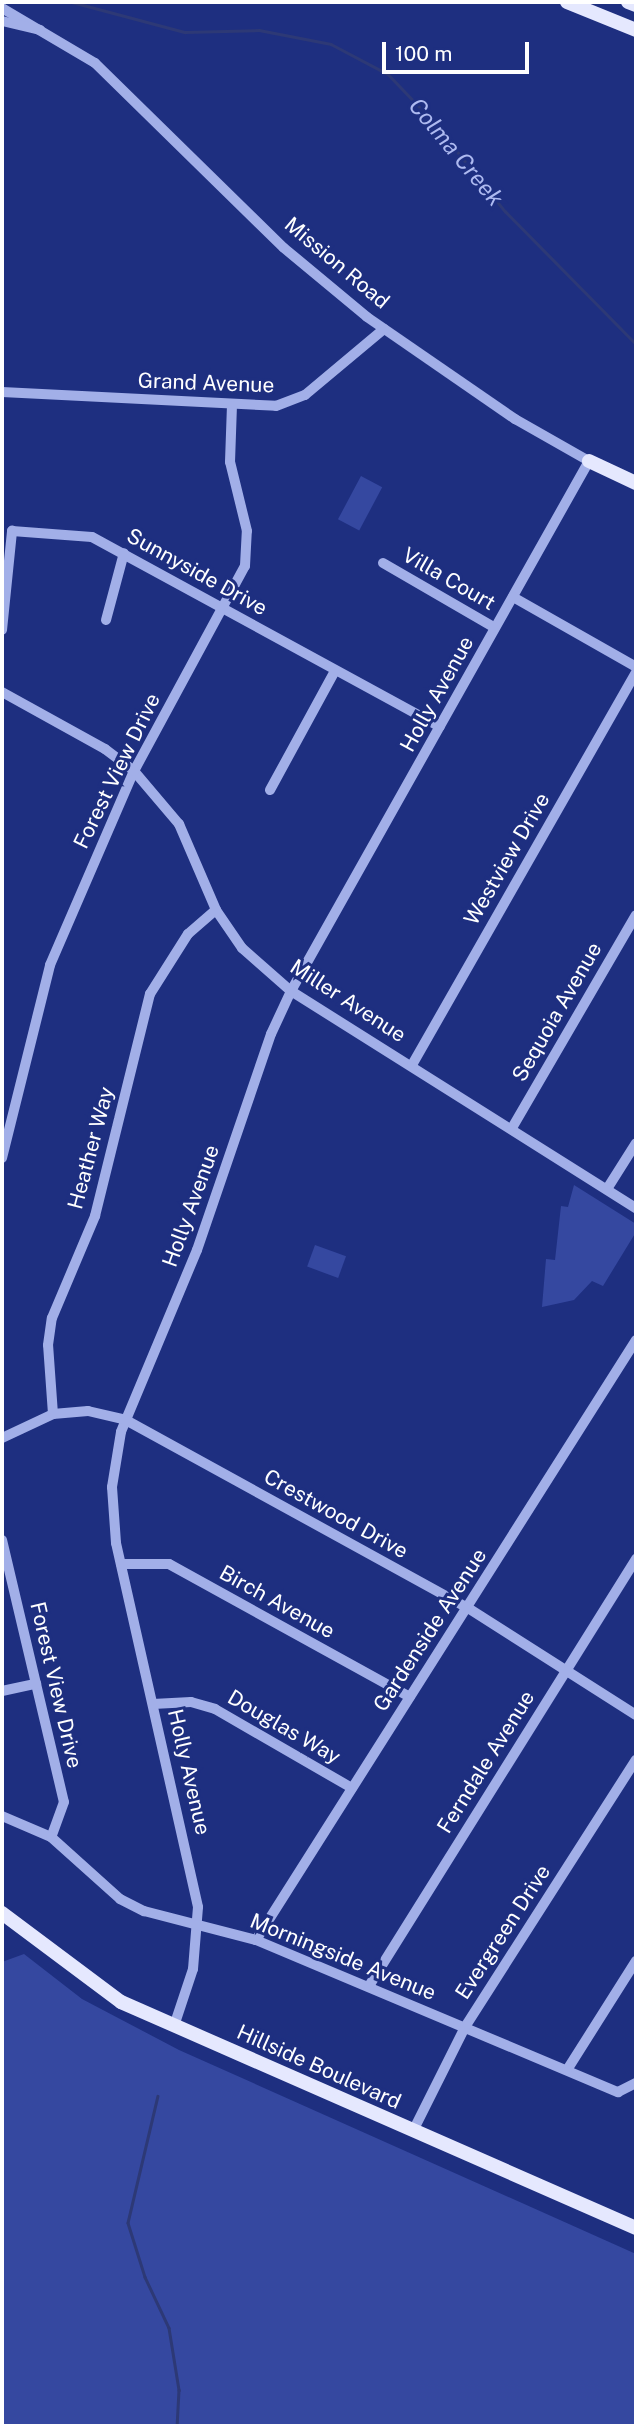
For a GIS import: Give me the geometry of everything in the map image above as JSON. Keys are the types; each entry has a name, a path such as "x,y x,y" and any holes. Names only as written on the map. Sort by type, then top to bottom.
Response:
{"main road":[{"path":"567,2 585,5 636,30"},
{"path":"628,2 636,5"},
{"name":"Mission Road","path":"589,461 636,483"},
{"name":"Hillside Boulevard","path":"2,1913 98,1987 174,2026 636,2228"}],"street":[{"name":"Mission Road","path":"2,8 45,31 103,70 284,248 384,329 515,419 589,461"},
{"name":"Mission Road","path":"2,21 45,31"},
{"name":"Grand Avenue","path":"2,392 232,406 276,406 305,395 384,329"},
{"name":"Forest View Drive","path":"2,1158 50,965 135,771 245,566 248,550 230,463 232,406"},
{"name":"Holly Avenue","path":"174,2026 191,1978 199,1925 195,1884 121,1564 113,1487 124,1419 198,1250 271,1034 291,990 589,461"},
{"name":"Sunnyside Drive","path":"2,630 12,531 92,537 440,727"},
{"path":"106,620 124,553"},
{"name":"Villa Court","path":"383,563 495,628"},
{"name":"Westview Drive","path":"412,1065 636,669 513,597"},
{"path":"270,790 335,671"},
{"name":"Miller Avenue","path":"2,692 105,749 135,771 178,824 216,910 242,948 291,990 636,1208"},
{"name":"Heather Way","path":"53,1413 48,1345 52,1318 95,1216 150,994 188,934 216,910"},
{"name":"Sequoia Avenue","path":"512,1129 636,915"},
{"path":"607,1189 636,1143"},
{"name":"Gardenside Avenue","path":"256,1940 636,1340"},
{"name":"Crestwood Drive","path":"2,1438 53,1413 88,1411 124,1419 468,1608 636,1714"},
{"name":"Forest View Drive","path":"2,1540 64,1802 51,1837"},
{"name":"Ferndale Avenue","path":"369,1986 636,1559"},
{"name":"Birch Avenue","path":"121,1564 169,1564 410,1698"},
{"path":"2,1690 36,1684"},
{"name":"Douglas Way","path":"153,1704 191,1702 215,1709 352,1788"},
{"name":"Evergreen Drive","path":"413,2132 465,2027 636,1760"},
{"name":"Morningside Avenue","path":"2,1816 51,1837 120,1899 256,1940 567,2070"},
{"path":"636,1961 567,2070 618,2092 636,2082"}],"shaded area":[{"path":"361,476 382,487 359,531 338,519"},
{"path":"574,1185 636,1224 636,1232 603,1286 592,1281 574,1300 542,1307 546,1259 555,1260 561,1206 568,1207"},
{"path":"315,1245 346,1256 338,1278 307,1267"},
{"path":"24,1954 82,1999 179,2050 636,2254 636,2426 2,2426 2,1962"}],"waterway":[{"name":"Colma Creek","path":"72,2 185,32 259,30 331,44 388,74 432,120 505,211 636,344"},
{"path":"158,2096 128,2223 145,2277 169,2328 179,2390 177,2426"}]}
